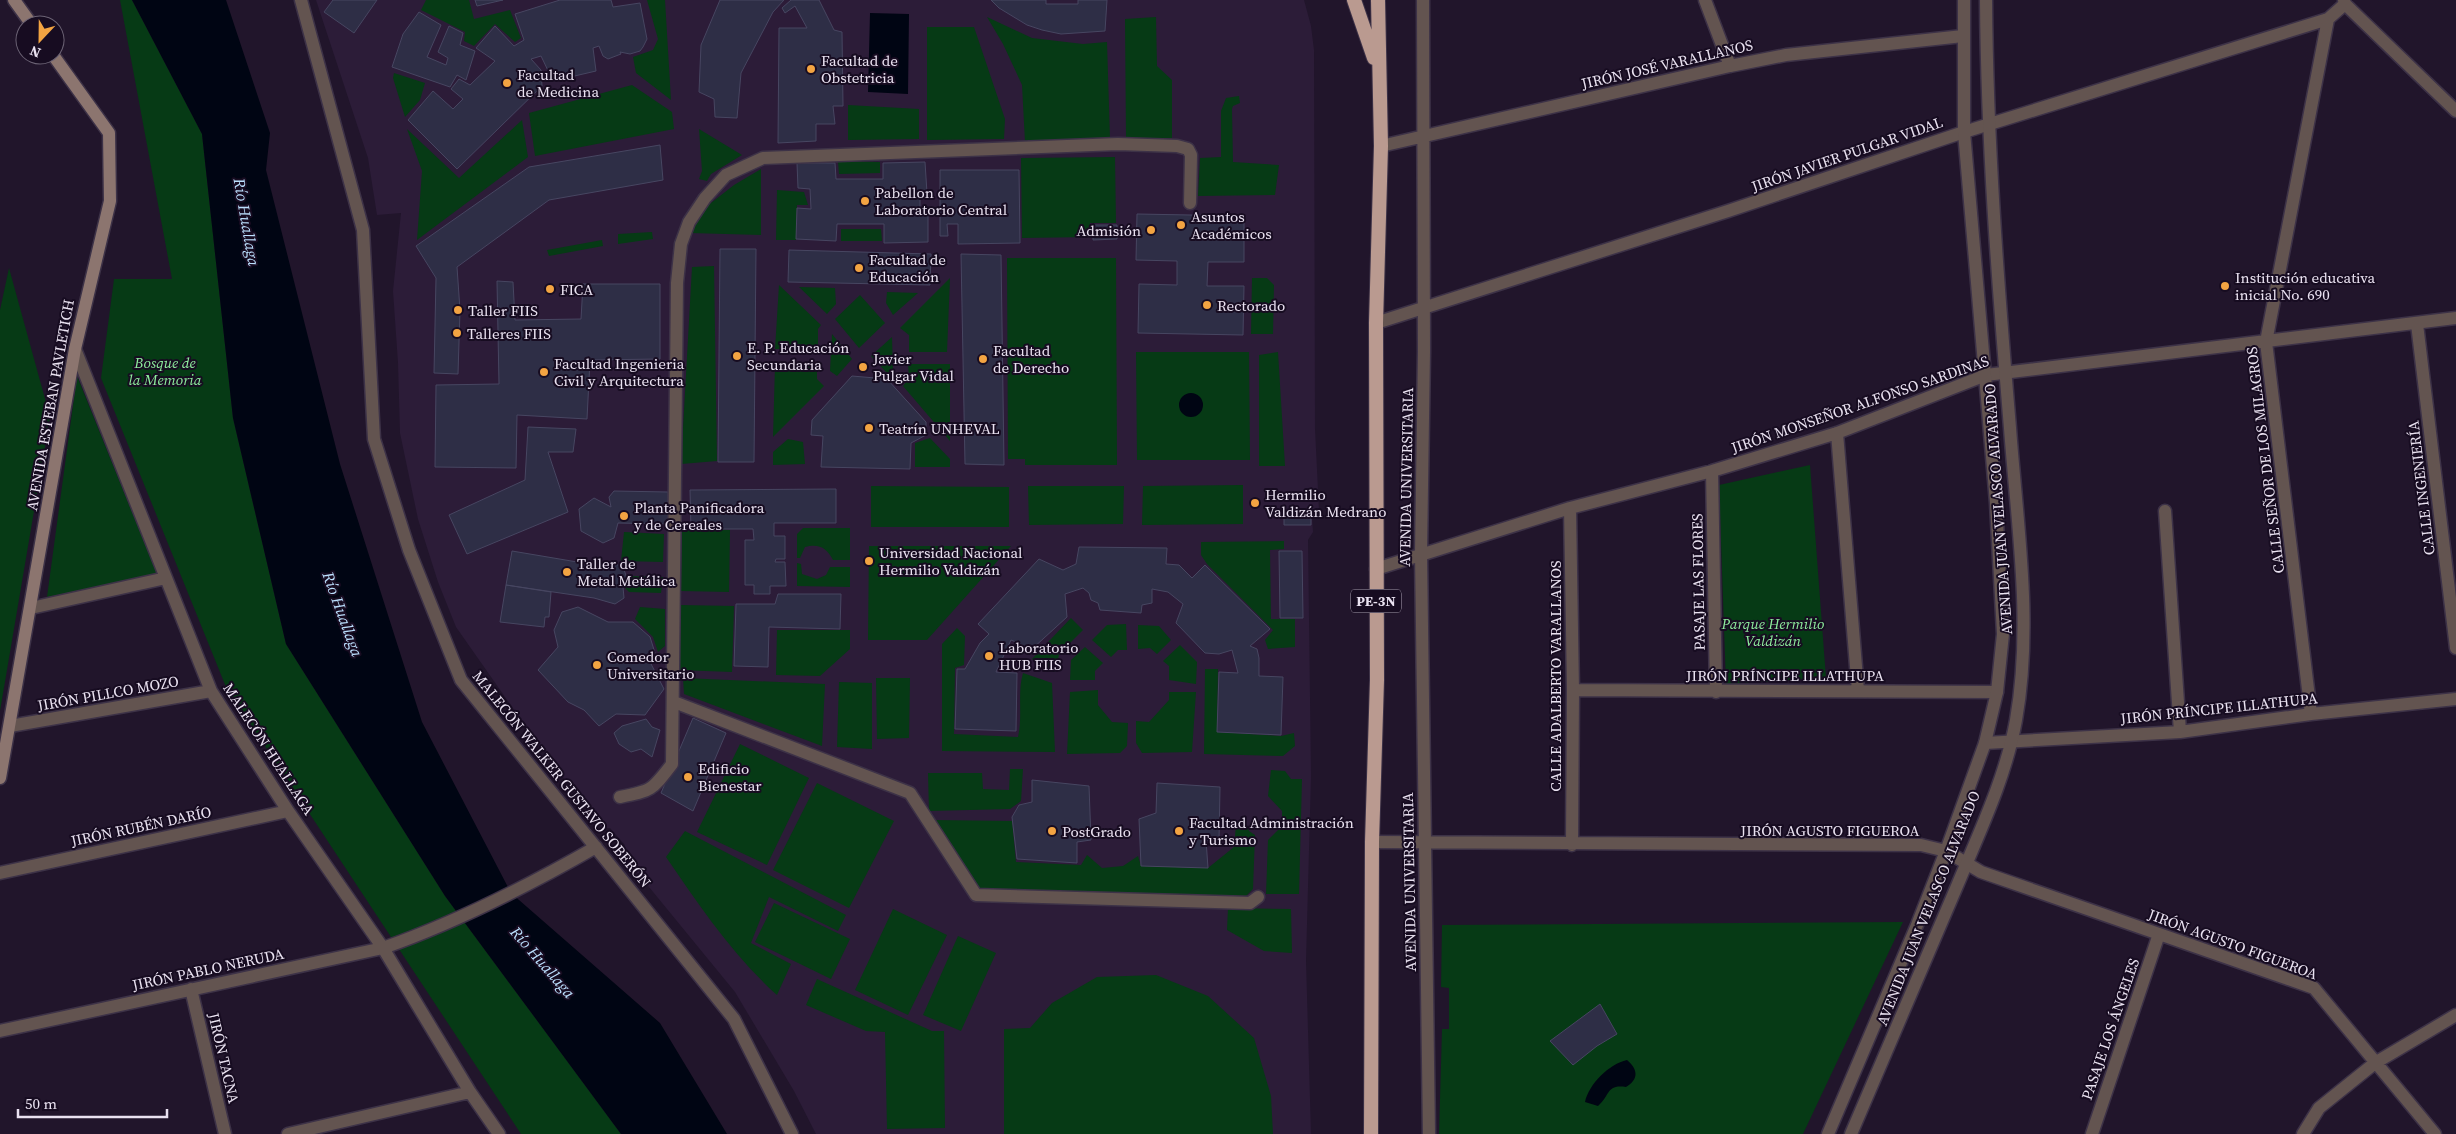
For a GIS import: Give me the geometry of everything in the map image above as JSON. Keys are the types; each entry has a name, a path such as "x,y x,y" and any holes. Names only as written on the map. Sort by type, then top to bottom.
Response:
{"highway":[{"path":"1354,0 1378,69"},
{"name":"PE-3N","path":"1378,0 1378,69"},
{"name":"AVENIDA UNIVERSITARIA","path":"1371,1134 1372,842 1377,680 1376,323 1381,146 1378,69"}],"main road":[{"path":"14,0 25,15"},
{"name":"AVENIDA ESTEBAN PAVLETICH","path":"0,778 75,350 110,201 109,133 60,65"}],"street":[{"name":"MALECÓN WALKER GUSTAVO SOBERÓN","path":"301,0 363,230 374,438 409,550 461,680 734,1019 792,1134"},
{"name":"AVENIDA UNIVERSITARIA","path":"1424,0 1424,351 1421,554 1429,1134"},
{"path":"1705,0 1730,66"},
{"name":"AVENIDA JUAN VELASCO ALVARADO","path":"1828,1134 1918,925 1985,743 1996,692 2003,634 1996,504 1986,375 1964,132 1964,0"},
{"name":"AVENIDA JUAN VELASCO ALVARADO","path":"1851,1134 1966,863 2005,763 2016,720 2023,651 2023,594 2005,373 1989,125 1986,0"},
{"path":"2328,19 2345,2 2456,110"},
{"name":"JIRÓN JAVIER PULGAR VIDAL","path":"1376,323 1728,211 1964,132 2328,19"},
{"name":"CALLE SEÑOR DE LOS MILAGROS","path":"2311,714 2266,342 2328,19"},
{"name":"JIRÓN JOSÉ VARALLANOS","path":"1381,146 1730,66 1786,55 1963,36"},
{"path":"620,797 644,793 654,788 672,764 677,283 681,244 689,222 705,198 726,175 763,158 1118,144 1176,146 1188,149 1191,155 1190,203"},
{"name":"JIRÓN MONSEÑOR ALFONSO SARDINAS","path":"1376,569 1570,508 1712,471 1837,432 1986,375 2456,318"},
{"name":"CALLE INGENIERÍA","path":"2417,324 2456,648"},
{"name":"MALECÓN HUALLAGA","path":"75,350 211,691 288,811 383,948 470,1092 499,1134"},
{"path":"1837,432 1858,691"},
{"name":"PASAJE LAS FLORES","path":"1712,471 1716,692"},
{"name":"CALLE ADALBERTO VARALLANOS","path":"1570,508 1573,690 1572,845"},
{"path":"2165,511 2180,732"},
{"path":"31,608 166,578"},
{"name":"JIRÓN PRÍNCIPE ILLATHUPA","path":"1573,690 1996,692"},
{"name":"JIRÓN PILLCO MOZO","path":"10,726 211,691"},
{"name":"JIRÓN PRÍNCIPE ILLATHUPA","path":"1985,743 2180,732 2311,714 2456,698"},
{"path":"674,702 910,793 976,895 1250,903 1258,897"},
{"name":"JIRÓN RUBÉN DARÍO","path":"0,873 288,811"},
{"name":"JIRÓN AGUSTO FIGUEROA","path":"1372,842 1572,845 1921,845 1946,851 1982,872 2314,988 2435,1134"},
{"name":"JIRÓN PABLO NERUDA","path":"0,1032 383,948 421,935 557,869 596,847"},
{"name":"PASAJE LOS ÁNGELES","path":"2092,1134 2159,934"},
{"name":"JIRÓN TACNA","path":"191,989 225,1134"},
{"path":"2303,1134 2320,1108 2375,1063 2456,1015"},
{"path":"288,1134 470,1092"}],"shaded area":[{"name":"Universidad Nacional Hermilio Valdizán","path":"316,0 1304,0 1311,26 1314,50 1315,429 1319,510 1312,518 1313,532 1308,540 1311,776 1306,961 1311,1134 816,1134 794,1091 735,992 622,854 625,845 610,828 602,828 543,751 456,627 438,582 418,519 400,433 393,291 401,213 377,215 368,158"}],"green space":[{"name":"Bosque de la Memoria","path":"120,0 132,0 202,134 233,418 286,644 445,896 621,1134 521,1134 226,687 101,378 114,279 172,279"},
{"path":"426,0 469,0 474,19 510,10 521,38 515,42 495,24 474,46 464,41 465,32 421,10"},
{"path":"647,0 665,0 671,100 636,73 633,57 653,50 658,39"},
{"path":"987,17 1032,38 1083,44 1107,42 1110,139 1025,142 1022,85 1003,44"},
{"path":"1156,17 1157,66 1172,80 1172,138 1126,138 1125,19"},
{"path":"927,27 974,27 1005,119 1004,139 927,140"},
{"path":"394,73 425,83 420,100 405,117 393,78"},
{"path":"632,85 672,112 674,129 535,156 529,113"},
{"path":"1239,96 1240,103 1233,106 1232,109 1233,162 1279,165 1275,195 1198,196 1200,158 1221,157 1221,111 1226,98"},
{"path":"848,105 919,109 919,139 848,140"},
{"path":"522,120 528,157 417,240 422,171 407,129 459,178"},
{"path":"699,129 742,155 711,174 707,181 699,179 702,171"},
{"path":"1115,157 1116,223 1090,223 1090,237 1022,238 1021,158"},
{"path":"838,161 880,162 880,173 839,174"},
{"path":"761,169 761,235 690,233 702,210 734,185"},
{"path":"777,190 804,192 808,205 797,205 796,240 776,240"},
{"path":"841,229 881,229 882,241 841,241"},
{"path":"652,232 653,239 618,244 618,234"},
{"path":"602,240 603,246 549,256 547,250"},
{"path":"1007,258 1116,258 1117,465 1025,465 1025,459 1008,459"},
{"path":"714,266 717,461 681,464 692,267"},
{"path":"9,268 50,417 0,711 0,310"},
{"path":"950,278 947,352 909,352 909,335 900,328"},
{"path":"1252,278 1267,278 1274,285 1273,334 1251,334"},
{"path":"779,285 821,325 818,329 818,349 775,349"},
{"path":"799,287 835,288 836,304 827,314"},
{"path":"887,292 918,293 893,315 886,303"},
{"path":"860,295 885,323 859,348 835,319"},
{"path":"832,334 852,359 837,376 830,371"},
{"path":"892,337 893,371 887,373 871,356"},
{"path":"1136,352 1249,352 1250,460 1137,460"},
{"path":"1278,352 1285,466 1259,466 1259,355"},
{"path":"908,364 950,364 950,441 903,386 909,378"},
{"path":"775,365 817,365 817,379 824,386 773,437"},
{"path":"77,376 157,574 47,597"},
{"path":"930,438 950,459 950,467 915,467 915,443"},
{"path":"788,439 803,442 805,464 773,465 773,452"},
{"name":"Parque Hermilio Valdizán","path":"1810,465 1826,678 1726,684 1719,485"},
{"path":"1243,485 1243,524 1142,525 1143,486"},
{"path":"871,486 1009,487 1009,527 871,527"},
{"path":"1028,486 1124,486 1123,524 1029,525"},
{"path":"803,528 850,528 850,560 833,560 828,552 818,546 805,547 800,558 797,558 797,534"},
{"path":"682,529 730,530 729,592 681,591"},
{"path":"624,532 664,534 663,562 621,561"},
{"path":"1284,541 1284,549 1270,550 1271,619 1295,619 1295,647 1268,649 1265,640 1273,630 1207,564 1201,555 1201,542"},
{"path":"869,546 1011,546 927,640 868,640"},
{"path":"797,563 801,564 802,574 817,579 826,575 830,567 850,567 850,587 797,586"},
{"path":"629,576 663,577 661,593 629,592 625,588"},
{"path":"681,605 734,606 732,672 679,670"},
{"path":"640,607 665,609 665,646 658,652 653,637 635,619"},
{"path":"1071,618 1083,630 1059,654 1056,671 1053,672 1046,666 1041,668 1032,659"},
{"path":"1126,624 1127,650 1118,650 1111,657 1092,640 1107,625"},
{"path":"1138,625 1159,626 1171,640 1157,654 1150,648 1138,649"},
{"path":"957,628 965,636 964,665 955,668 954,734 1018,737 1020,688 1023,673 1052,683 1055,752 942,751 942,644"},
{"path":"777,630 850,630 850,649 820,676 776,675"},
{"path":"1180,645 1197,662 1196,684 1169,680 1169,666 1163,661"},
{"path":"1085,647 1103,663 1095,671 1095,680 1070,680 1071,660"},
{"path":"1205,669 1218,669 1217,732 1281,736 1294,733 1295,746 1283,756 1204,754"},
{"path":"683,678 825,684 822,746 684,694"},
{"path":"876,678 910,678 909,738 877,739"},
{"path":"839,682 872,683 872,749 837,747"},
{"path":"1098,690 1098,705 1112,722 1128,723 1127,746 1120,753 1067,754 1070,692"},
{"path":"1169,692 1196,692 1192,752 1142,753 1136,743 1136,721 1149,722 1169,700"},
{"path":"740,744 809,778 767,865 697,832"},
{"path":"1010,769 1023,769 1021,801 1010,809 929,811 928,773 982,773 983,789 1009,790"},
{"path":"1271,770 1285,771 1291,779 1302,779 1299,894 1266,894 1268,840 1282,826 1282,811 1268,796"},
{"path":"817,783 894,821 849,908 773,870"},
{"path":"933,820 1012,821 1016,862 1081,865 1087,855 1102,868 1123,866 1138,856 1141,866 1208,868 1234,847 1236,825 1247,826 1249,831 1255,835 1253,889 1246,896 979,890"},
{"path":"685,831 846,915 838,931 769,897 751,943 791,964 777,995 731,947 666,857"},
{"path":"774,903 850,939 831,979 755,942"},
{"path":"1228,908 1291,909 1292,953 1264,951 1227,930"},
{"path":"893,909 947,935 908,1015 855,990"},
{"path":"1903,922 1803,1134 1439,1134 1442,1029 1449,1029 1449,988 1441,987 1442,925"},
{"path":"958,936 996,953 961,1031 923,1015"},
{"path":"1156,975 1208,996 1254,1038 1271,1096 1273,1134 1004,1134 1004,1029 1030,1028 1052,1003 1097,977"},
{"path":"817,979 932,1031 944,1031 945,1128 887,1129 885,1032 866,1031 806,1005"}],"water":[{"name":"Río Huallaga","path":"132,0 226,0 270,133 266,170 340,464 422,722 511,893 660,1023 727,1134 621,1134 445,896 286,644 233,418 202,134"},
{"path":"870,13 909,14 908,94 868,92"},
{"path":"1191,393 1200,396 1203,405 1200,414 1191,417 1182,414 1179,405 1182,396"},
{"path":"1627,1060 1631,1063 1636,1074 1630,1084 1626,1087 1615,1087 1612,1089 1598,1106 1585,1102 1595,1082 1607,1070"}],"building":[{"path":"333,0 377,0 354,33 324,12"},
{"path":"475,0 503,0 477,6"},
{"name":"Facultad de Medicina","path":"560,0 611,0 613,7 640,3 647,39 643,47 640,51 630,54 620,52 621,54 608,59 603,56 599,46 593,48 596,71 553,81 541,56 531,59 541,70 542,86 457,169 408,120 433,91 453,109 463,99 451,89 459,79 470,85 495,61 476,48 495,26 514,46 524,40 515,14"},
{"path":"720,0 784,0 773,12 741,73 737,118 715,117 714,99 699,92 701,45"},
{"name":"Facultad de Obstetricia","path":"791,0 819,0 834,30 842,32 843,106 833,106 835,124 816,124 816,141 778,143 779,28 807,28 795,6 785,13 782,8"},
{"path":"991,0 1046,0 1046,4 1078,4 1078,0 1107,0 1105,31 1061,34 1042,30 1027,25 999,8"},
{"path":"419,12 441,25 427,57 446,65 448,58 438,52 449,26 463,33 460,45 475,51 466,80 457,75 450,87 392,67 403,34"},
{"path":"660,145 663,180 549,200 457,267 460,310 458,374 434,373 436,278 416,246 529,167"},
{"name":"Pabellon de Laboratorio Central","path":"925,162 927,193 920,194 920,212 928,212 928,242 884,243 884,224 837,224 836,241 796,239 797,208 811,209 810,189 798,188 797,163 835,163 836,179 883,179 883,163"},
{"path":"940,170 1019,170 1020,243 958,244 958,224 947,224 948,236 940,236"},
{"path":"1137,214 1244,216 1244,262 1208,262 1207,286 1244,286 1243,335 1138,333 1139,284 1177,285 1177,261 1136,260"},
{"path":"1093,225 1117,225 1117,239 1093,240"},
{"name":"E. P. Educación Secundaria","path":"720,249 756,249 754,462 718,462"},
{"name":"Facultad de Educación","path":"789,250 931,254 930,285 788,282"},
{"name":"Facultad de Derecho","path":"961,254 1001,255 1004,465 965,464"},
{"name":"Facultad Ingenieria Civil y Arquitectura","path":"497,281 513,282 515,320 581,319 583,284 660,284 660,359 590,360 587,419 517,415 516,468 435,467 436,385 499,384"},
{"name":"Teatrín UNHEVAL","path":"852,376 887,379 926,422 926,435 911,443 910,469 821,467 823,436 811,435 812,420"},
{"path":"528,427 576,429 573,452 548,452 568,512 467,554 449,515 525,480"},
{"path":"836,489 836,523 774,523 774,536 785,536 785,559 776,559 775,562 785,562 786,586 770,586 770,594 754,594 754,585 745,585 745,540 754,540 753,529 691,529 690,490"},
{"name":"Planta Panificadora y de Cereales","path":"614,491 668,492 668,524 618,523 614,538 603,543 581,531 579,509 594,498 611,507 609,497"},
{"path":"1284,510 1311,510 1311,525 1284,525"},
{"path":"1079,547 1167,548 1166,564 1179,565 1192,578 1205,565 1270,629 1250,646 1257,649 1259,676 1283,677 1281,735 1217,732 1219,672 1238,673 1232,650 1219,654 1205,653 1176,623 1183,604 1168,592 1152,589 1152,603 1142,605 1141,613 1100,610 1098,603 1091,600 1089,593 1083,588 1065,594 1067,617 1032,649 1011,640 996,672 1017,673 1016,731 955,729 957,669 965,669 980,643 989,634 978,624 1039,559 1063,570 1076,564"},
{"name":"Taller de Metal Metálica","path":"512,551 601,566 608,563 623,566 627,579 623,587 624,598 615,604 594,598 506,585"},
{"path":"1279,551 1302,551 1303,618 1280,618"},
{"path":"506,585 551,592 549,617 545,617 544,627 500,622"},
{"path":"778,594 841,594 840,629 769,627 768,667 734,666 736,604 775,604"},
{"name":"Comedor Universitario","path":"578,607 608,622 633,622 650,637 655,653 649,660 664,689 645,715 616,714 599,726 584,710 568,702 538,670 558,647 554,630 562,612"},
{"name":"Edificio Bienestar","path":"693,718 726,733 693,811 661,793"},
{"path":"646,719 652,727 660,730 652,757 641,749 631,752 619,744 614,733 622,726"},
{"name":"PostGrado","path":"1032,780 1089,786 1091,840 1077,842 1077,863 1017,859 1012,817 1019,805 1032,802"},
{"name":"Facultad Administración y Turismo","path":"1157,783 1220,787 1219,841 1206,840 1208,868 1141,866 1139,819 1156,813"},
{"path":"1600,1004 1617,1034 1597,1046 1573,1065 1550,1041"}],"place":[{"name":"Facultad de Obstetricia","path":"811,69"},
{"name":"Facultad de Medicina","path":"507,83"},
{"name":"Pabellon de Laboratorio Central","path":"865,201"},
{"name":"Asuntos Académicos","path":"1181,225"},
{"name":"Admisión","path":"1151,230"},
{"name":"Facultad de Educación","path":"859,268"},
{"name":"Institución educativa inicial No. 690","path":"2225,286"},
{"name":"FICA","path":"550,289"},
{"name":"Rectorado","path":"1207,305"},
{"name":"Taller FIIS","path":"458,310"},
{"name":"Talleres FIIS","path":"457,333"},
{"name":"E. P. Educación Secundaria","path":"737,356"},
{"name":"Facultad de Derecho","path":"983,359"},
{"name":"Javier Pulgar Vidal","path":"863,367"},
{"name":"Facultad Ingenieria Civil y Arquitectura","path":"544,372"},
{"name":"Teatrín UNHEVAL","path":"869,428"},
{"name":"Hermilio Valdizán Medrano","path":"1255,503"},
{"name":"Planta Panificadora y de Cereales","path":"624,516"},
{"name":"Universidad Nacional Hermilio Valdizán","path":"869,561"},
{"name":"Taller de Metal Metálica","path":"567,572"},
{"name":"Laboratorio HUB FIIS","path":"989,656"},
{"name":"Comedor Universitario","path":"597,665"},
{"name":"Edificio Bienestar","path":"688,777"},
{"name":"PostGrado","path":"1052,831"},
{"name":"Facultad Administración y Turismo","path":"1179,831"}]}
